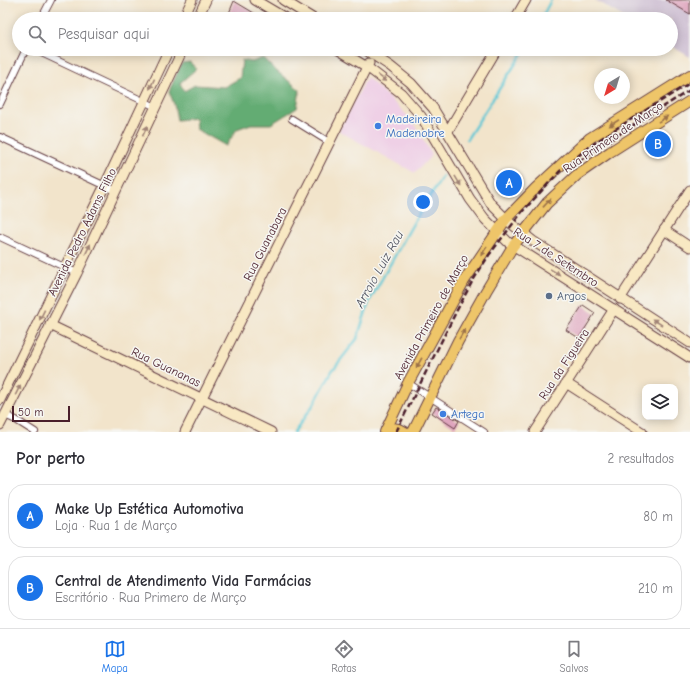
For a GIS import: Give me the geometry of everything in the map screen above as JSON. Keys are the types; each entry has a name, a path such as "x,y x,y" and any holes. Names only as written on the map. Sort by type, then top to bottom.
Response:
{"main road":[{"path":"200,12 206,0"},
{"path":"255,0 275,12"},
{"path":"283,0 303,12"},
{"path":"519,12 526,0"},
{"name":"Avenida Pedro Adams Filho","path":"0,400 105,185 166,56"},
{"name":"Avenida Pedro Adams Filho","path":"0,425 77,273 180,56"},
{"name":"Rua 7 de Setembro","path":"349,56 367,67 402,93 422,116 470,199 497,232 513,246 690,358"},
{"name":"Rua Guanabara","path":"185,432 372,56"},
{"name":"Rua 7 de Setembro","path":"376,56 411,83 432,108 448,131 466,164 491,204 522,234 690,343"},
{"path":"448,131 493,56"},
{"name":"Avenida Primeiro de Março","path":"386,431 408,383 464,281 506,219 535,188 590,138 646,101 690,75"},
{"name":"Rua Primero de Março","path":"522,234 547,203 577,175 690,101"},
{"path":"620,299 690,190"},
{"path":"664,230 690,247"},
{"path":"413,432 458,341 486,291 513,246 522,234"},
{"name":"Rua da Figueira","path":"535,432 614,309"},
{"name":"Rua Guananas","path":"50,325 271,432"},
{"path":"566,383 642,432"},
{"path":"386,431 396,428 404,432"}],"street":[{"path":"45,12 51,0"},
{"path":"0,104 3,93 22,56"},
{"path":"49,56 156,107"},
{"path":"292,119 329,142"},
{"path":"0,137 116,191"},
{"path":"0,237 77,273"},
{"path":"408,383 484,432"},
{"path":"5,415 35,432"}],"shaded area":[{"path":"595,0 690,0 690,57 678,50 678,12 615,12"},
{"name":"Madeireira Madenobre","path":"367,77 412,120 432,155 415,173 339,131"}],"green space":[{"path":"263,58 300,90 297,108 271,124 251,124 237,129 226,146 196,129 195,118 177,120 174,104 169,91 182,63 190,62 196,69 180,83 184,91 195,85 224,87 240,78 242,60 252,62"}],"building":[{"path":"666,0 690,0 690,14"},
{"path":"234,1 252,12 229,12"},
{"path":"583,305 595,313 579,338 566,330"},
{"path":"436,407 459,421 455,428 432,413"}],"waterway":[{"name":"Arroio Luiz Rau","path":"545,12 551,0"},
{"name":"Arroio Luiz Rau","path":"467,139 520,56"},
{"name":"Arroio Luiz Rau","path":"294,432 314,404 332,371 357,339 369,302 415,220 443,176"}],"railway":[{"path":"396,432 472,282 489,255 522,212 559,172 585,150 614,130 690,83"},
{"path":"579,161 690,90"}],"place":[{"name":"Madeireira Madenobre","path":"378,126"},
{"name":"Central de Atendimento Vida Farmácias","path":"658,144"},
{"name":"Make Up Estética Automotiva","path":"509,183"},
{"name":"Argos","path":"549,296"},
{"name":"Artega","path":"443,414"}]}
